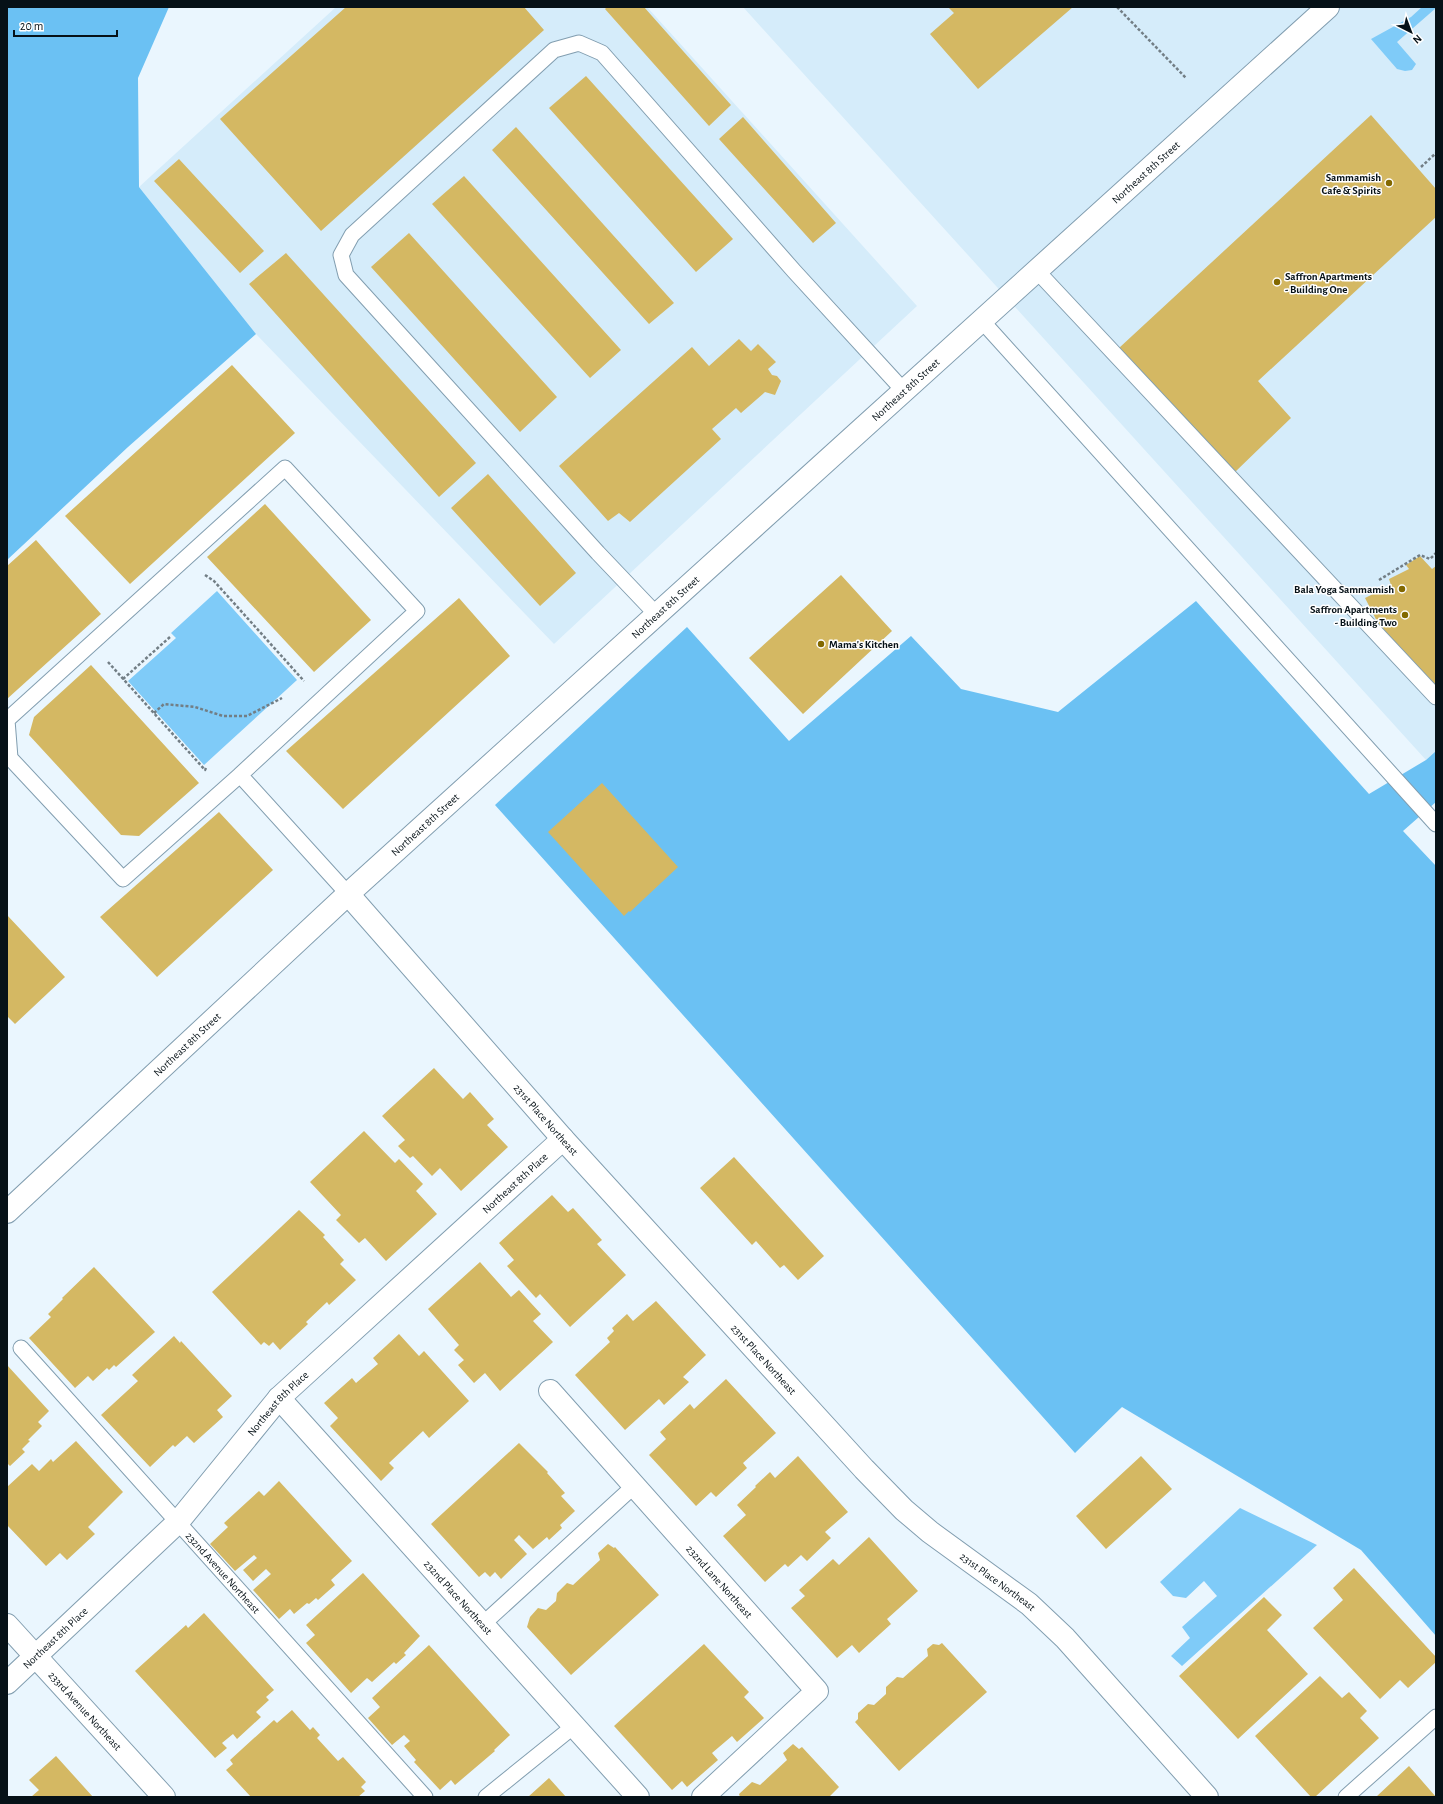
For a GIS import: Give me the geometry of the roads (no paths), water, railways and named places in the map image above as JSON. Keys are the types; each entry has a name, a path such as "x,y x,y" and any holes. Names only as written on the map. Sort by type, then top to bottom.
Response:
{"street":[{"name":"Northeast 8th Street","path":"7,1212 348,894 982,321 1322,9"},
{"name":"231st Place Northeast","path":"348,894 563,1139 899,1505 930,1532 1030,1604 1065,1638 1207,1797"},
{"name":"Northeast 8th Place","path":"7,1683 178,1522 279,1398 563,1139"},
{"name":"232nd Lane Northeast","path":"550,1391 817,1692 703,1797"},
{"name":"232nd Place Northeast","path":"279,1398 638,1797"},
{"name":"233rd Avenue Northeast","path":"7,1625 164,1797"}],"lane":[{"path":"657,615 598,553 346,276 340,255 352,236 554,50 579,43 602,53 794,271 904,391"},
{"path":"1037,271 1436,697"},
{"path":"982,321 1436,824"},
{"path":"285,468 417,611 240,775 123,879 10,758 7,720 285,468"},
{"path":"240,775 348,894"},
{"name":"232nd Avenue Northeast","path":"22,1348 425,1797"},
{"path":"483,1624 634,1486"},
{"path":"1346,1797 1436,1717"},
{"path":"486,1797 574,1726"}],"place":[{"name":"Sammamish Cafe & Spirits","path":"1389,183"},
{"name":"Saffron Apartments - Building One","path":"1277,282"},
{"name":"Bala Yoga Sammamish","path":"1402,589"},
{"name":"Saffron Apartments - Building Two","path":"1405,615"},
{"name":"Mama's Kitchen","path":"821,644"}]}
